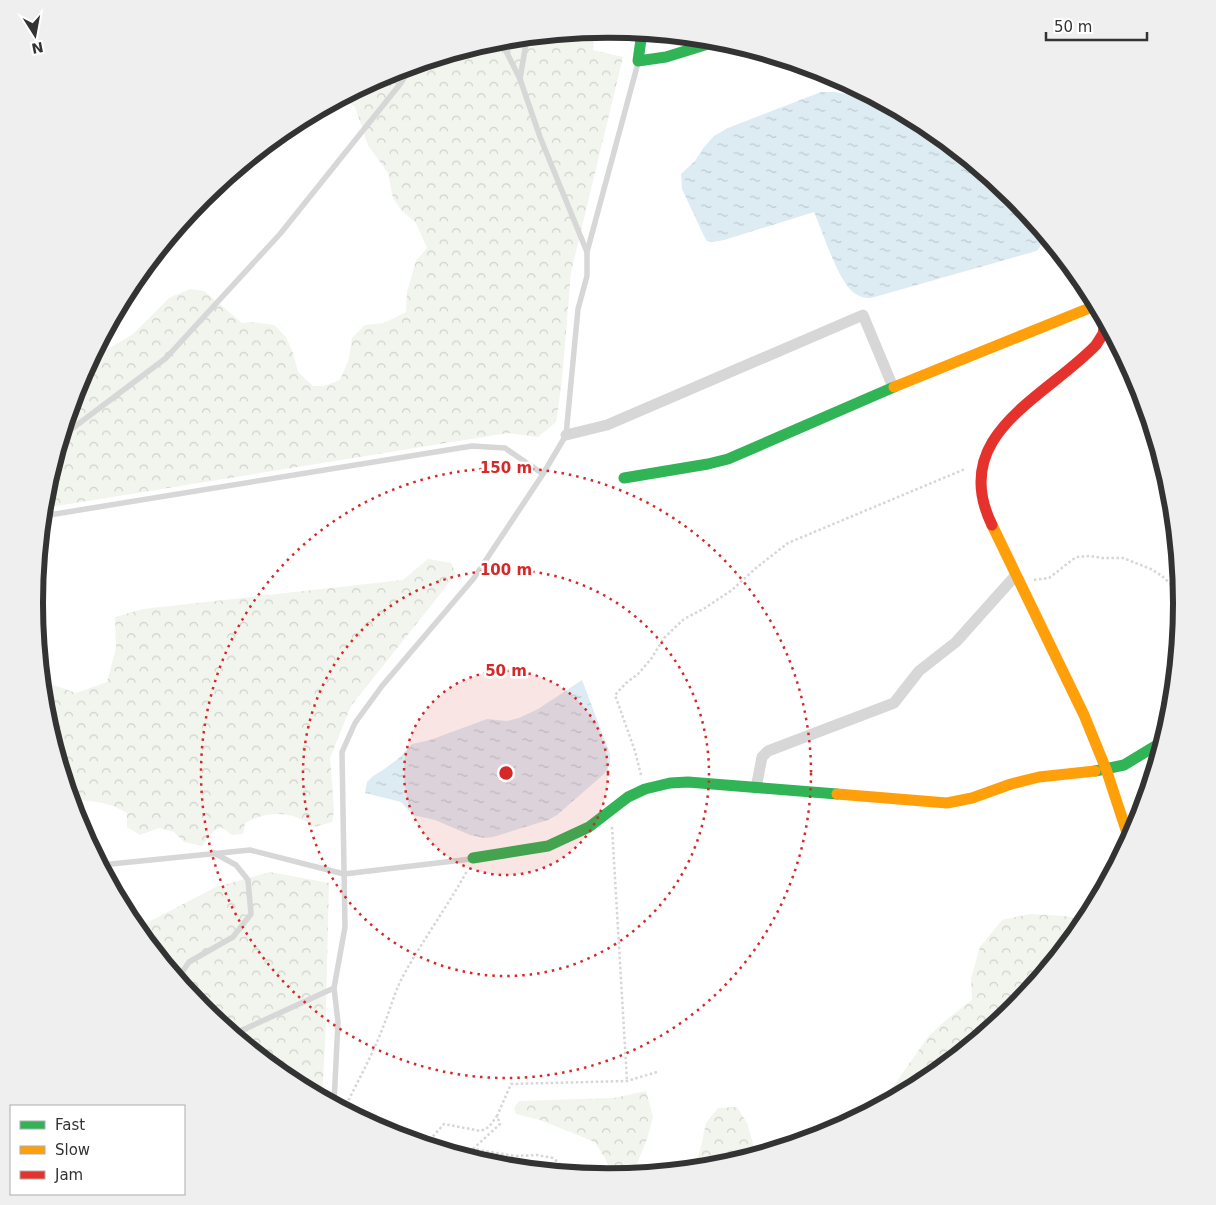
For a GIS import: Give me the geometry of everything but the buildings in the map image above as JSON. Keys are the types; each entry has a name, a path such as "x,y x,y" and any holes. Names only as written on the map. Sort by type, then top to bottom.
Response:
{"street":[{"path":"641,39 638,61 666,57 701,45"},
{"path":"624,478 728,459 893,387 1090,308"},
{"path":"566,435 607,425 863,315 893,387"},
{"path":"1106,336 1009,421 993,440 982,462 980,486 986,514 1084,715 1106,769 1126,829"},
{"path":"756,788 762,757 768,751 894,703 919,671 956,642 1018,579"},
{"path":"473,858 548,846 589,827 628,797 645,789 670,783 688,782 947,803 972,798 1011,784 1039,777 1086,773 1124,765 1155,747"}],"lane":[{"path":"520,79 526,43"},
{"path":"505,47 520,79 540,137 587,252"},
{"path":"334,1097 338,1022 334,988 345,927 342,752 354,723 382,686 474,578 543,474 566,435 578,309 587,276 587,252 638,61"},
{"path":"70,431 166,358 280,234 406,75"},
{"path":"50,515 472,446 505,448 543,474"},
{"path":"108,864 250,850 344,874 473,858"},
{"path":"182,973 190,962 233,937 251,914 248,880 236,865 214,853"},
{"path":"240,1031 334,988"}],"path":[{"path":"645,789 635,751 615,695 651,659 664,638 684,619 732,590 788,543 982,462"},
{"path":"1018,579 1049,578 1076,557 1090,556 1123,558 1151,569 1173,586"},
{"path":"611,810 627,1080"},
{"path":"347,1103 386,1022 390,1005 403,977 452,898 473,858"},
{"path":"430,1139 444,1124 481,1131 489,1127 497,1116 511,1084 627,1080 657,1072"},
{"path":"473,1149 500,1124 497,1116"},
{"path":"470,1150 515,1156 538,1154 553,1158 561,1165"}],"green space":[{"path":"594,38 593,50 623,57 571,272 562,380 556,422 538,437 508,433 52,507 62,456 73,421 101,353 133,334 169,298 190,289 204,291 242,323 253,322 274,325 286,337 298,372 313,386 324,386 340,380 349,359 352,338 365,325 384,323 406,312 407,292 416,261 427,248 416,223 401,210 393,198 388,173 368,145 355,107 348,101 392,81 426,67 498,48 534,42"},
{"path":"428,559 451,563 456,574 351,706 330,758 334,810 332,822 314,827 289,815 272,814 245,823 243,834 232,835 221,827 213,832 202,846 184,842 174,832 159,828 140,835 127,827 127,813 100,802 79,800 62,749 49,684 76,693 107,682 116,648 115,617 143,609 403,580"},
{"path":"270,872 329,883 322,1090 264,1051 208,1002 183,975 144,924 216,887"},
{"path":"1030,914 1065,916 1076,919 1033,975 1008,1002 952,1051 889,1093 928,1037 947,1019 972,1000 971,978 980,947 1002,920"},
{"path":"646,1091 653,1117 636,1166 609,1168 595,1142 540,1120 516,1114 514,1108 519,1101 614,1098"},
{"path":"737,1107 747,1123 754,1148 696,1161 706,1123 718,1108"}],"water":[{"path":"821,92 835,92 859,96 891,113 952,154 1008,203 1043,242 1038,250 1033,252 869,298 853,292 841,277 814,212 724,240 707,241 682,189 681,174 695,161 714,136 728,128"},
{"path":"582,680 610,754 610,762 604,774 557,815 548,820 484,838 470,835 435,820 413,815 401,802 365,793 367,782 399,758 412,744 430,740 487,719 507,721 519,718 538,709"}],"traffic: fast":[{"path":"641,39 638,61 666,57 703,46"},
{"path":"624,478 728,459 894,387"},
{"path":"1095,771 1124,765 1155,747"},
{"path":"473,858 548,846 589,827 628,797 645,789 670,783 688,782 837,794"}],"traffic: slow":[{"path":"894,387 1090,308"},
{"path":"992,525 1084,715 1106,769 1126,829"},
{"path":"837,794 947,803 972,798 1011,784 1039,777 1095,771"}],"traffic: jam":[{"path":"992,525 982,494 983,466 992,442 1008,421 1096,345 1103,332"}]}
